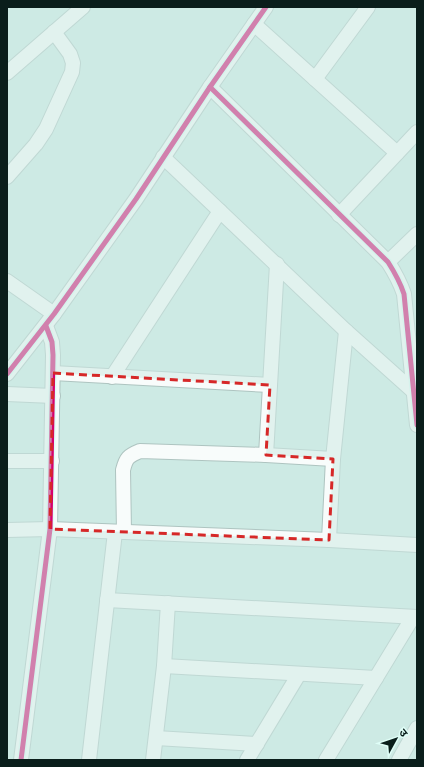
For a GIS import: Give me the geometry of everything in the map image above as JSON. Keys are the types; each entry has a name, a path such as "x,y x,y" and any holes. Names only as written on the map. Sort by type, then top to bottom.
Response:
{"street":[{"path":"7,73 83,7"},
{"path":"7,374 46,326 136,199 210,87 266,7"},
{"path":"315,79 368,7"},
{"path":"254,24 397,153"},
{"path":"7,177 36,144 46,129 72,72 73,63 70,54 54,32"},
{"path":"210,87 388,262 399,280 404,294 417,425"},
{"path":"339,215 417,132"},
{"path":"163,157 346,332 413,391"},
{"path":"112,377 220,211"},
{"path":"388,262 417,234"},
{"path":"266,455 276,264"},
{"path":"7,281 54,314"},
{"path":"21,760 50,529 53,373 52,342 46,326"},
{"path":"330,540 333,459 346,332"},
{"path":"53,373 270,385"},
{"path":"7,394 53,396"},
{"path":"89,760 107,600 119,532 123,470 125,461 131,455 140,451 266,455 333,459"},
{"path":"7,461 52,461"},
{"path":"7,530 50,529 330,540 417,545"},
{"path":"107,600 415,617 326,760"},
{"path":"153,760 164,666 168,603"},
{"path":"164,666 376,678"},
{"path":"247,760 299,674"},
{"path":"399,760 413,746 417,728"},
{"path":"156,738 257,744"}],"highlighted area":[{"path":"53,373 270,385 266,455 333,459 329,540 50,529"}],"cycle path":[{"path":"7,374 54,314 136,199 210,87 266,7"},
{"path":"210,87 391,266 404,294 417,425"},
{"path":"21,760 50,529 53,355 52,342 46,326"}]}
